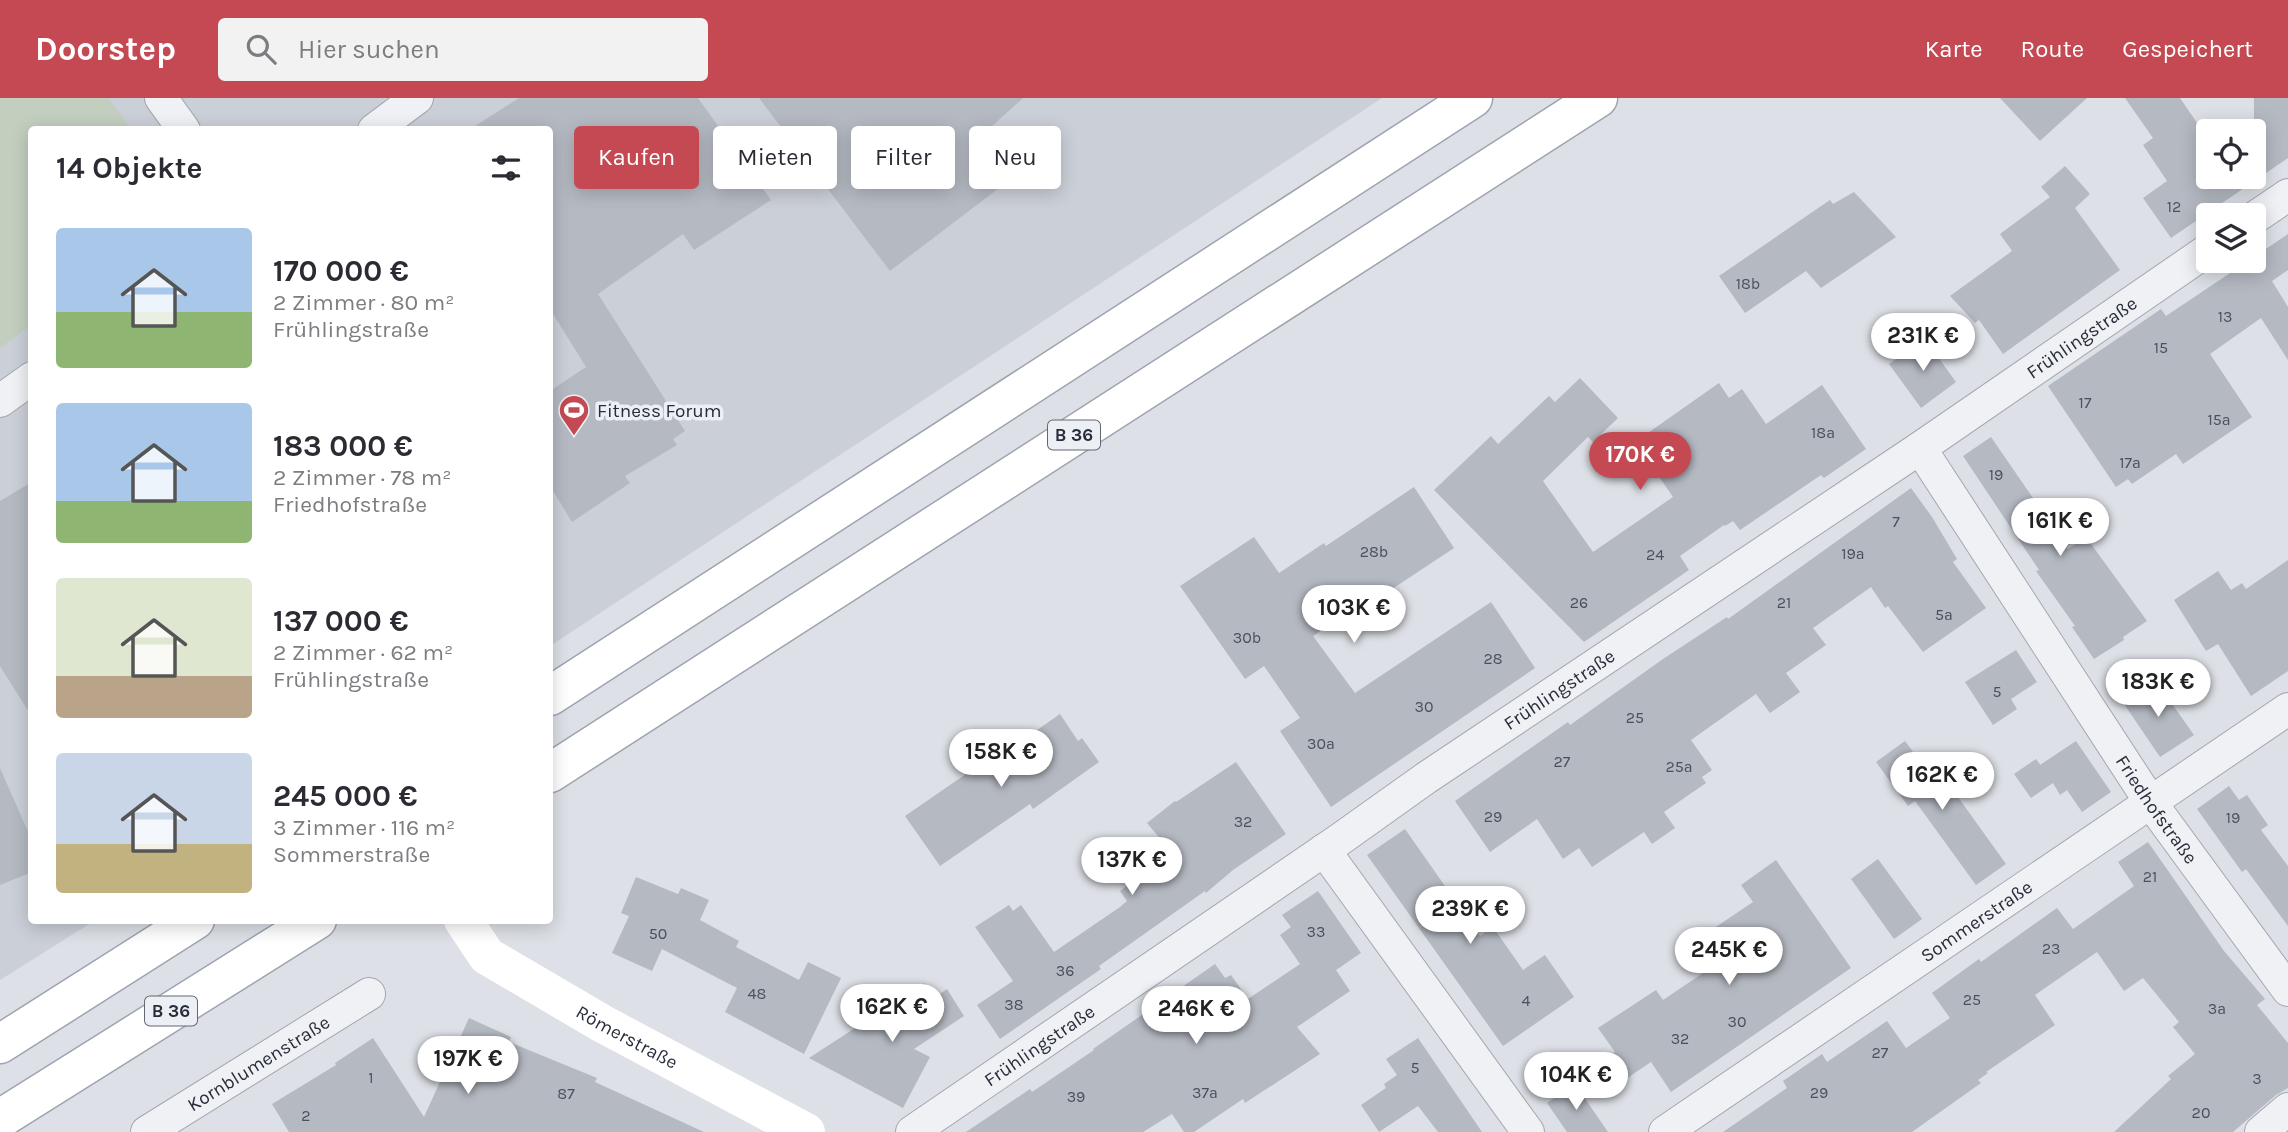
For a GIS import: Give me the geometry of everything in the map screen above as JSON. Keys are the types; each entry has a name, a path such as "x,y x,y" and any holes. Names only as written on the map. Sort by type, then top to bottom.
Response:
{"main road":[{"path":"553,693 1473,98"},
{"name":"B 36","path":"553,771 1598,98"},
{"path":"0,1044 189,924"},
{"name":"B 36","path":"0,1118 311,924"},
{"name":"Römerstraße","path":"466,924 487,956 603,1024 806,1132"}],"street":[{"path":"161,98 181,126"},
{"path":"379,126 416,98"},
{"path":"2266,210 2288,195"},
{"name":"Frühlingstraße","path":"912,1132 1426,778 1920,448 2196,258"},
{"path":"0,401 28,381"},
{"name":"Friedhofstraße","path":"1920,448 2151,803 2288,990"},
{"name":"Sommerstraße","path":"1665,1132 2288,709"},
{"path":"1324,850 1528,1132"},
{"name":"Kornblumenstraße","path":"154,1130 369,993"},
{"path":"2261,1132 2288,1109"}],"shaded area":[{"path":"0,98 1382,98 553,644 553,126 28,126 28,924 89,924 0,980"}],"green space":[{"path":"0,98 108,98 129,126 28,126 28,327 0,348"}],"building":[{"path":"519,98 698,98 718,126 713,126 713,189 763,189 771,200 694,250 683,234 598,294 685,431 673,439 677,445 625,476 630,483 572,522 553,491 553,389 586,367 553,314 553,126 475,126"},
{"path":"759,98 1023,98 992,126 969,126 969,189 998,189 890,271 828,189 837,189 837,126 780,126"},
{"path":"2000,98 2087,98 2040,141"},
{"path":"2125,98 2180,98 2196,121 2196,189 2243,189 2222,203 2196,203 2196,221 2171,238 2143,198 2167,181 2143,145 2153,138"},
{"path":"2254,98 2288,98 2288,158 2266,173 2266,119 2254,119"},
{"path":"2065,166 2090,194 2075,208 2120,270 2003,354 1979,320 1975,323 1950,296 2012,251 2000,234 2050,197 2041,187"},
{"path":"1854,192 1896,237 1821,288 1806,271 1745,313 1719,276 1830,200 1833,204"},
{"path":"2288,234 2288,270 2272,281 2288,307 2288,360 2261,318 2210,354 2252,417 2183,464 2176,454 2132,484 2128,479 2116,487 2048,386 2161,309 2166,316 2230,273 2266,273 2266,249"},
{"path":"1925,339 1956,382 1921,408 1889,364"},
{"path":"1580,378 1618,418 1593,442 1588,437 1543,481 1593,552 1673,497 1635,442 1719,383 1729,398 1742,389 1766,424 1822,385 1866,449 1824,478 1821,475 1740,530 1733,521 1724,525 1680,556 1689,570 1584,642 1434,490 1491,436 1498,444 1549,396 1555,402"},
{"path":"1991,437 2068,549 2086,537 2147,621 2094,659 1963,456"},
{"path":"28,484 28,711 0,666 0,501"},
{"path":"1414,487 1454,548 1365,607 1362,603 1313,636 1355,693 1491,602 1535,668 1331,807 1280,731 1300,718 1264,666 1245,679 1180,586 1254,537 1279,573 1324,543 1326,546"},
{"path":"1911,488 1957,559 1953,562 1986,608 1923,652 1888,606 1885,608 1871,587 1813,628 1826,645 1786,673 1800,692 1770,713 1756,694 1691,740 1712,770 1702,777 1706,783 1664,812 1675,828 1652,844 1644,832 1592,867 1579,848 1563,859 1537,819 1490,852 1455,801 1568,722 1570,725 1663,659 1727,617 1728,619"},
{"path":"2288,560 2288,671 2251,696 2218,644 2206,651 2174,600 2218,571 2231,590 2242,583 2246,589"},
{"path":"2016,650 2037,682 2011,699 2017,709 1993,725 1965,682"},
{"path":"2152,680 2194,735 2160,757 2122,701"},
{"path":"1060,714 1078,741 1082,738 1099,762 1033,809 1030,804 940,866 905,816 995,754 997,758"},
{"path":"1905,741 1937,785 1945,779 2006,864 1976,885 1915,801 1908,806 1876,762"},
{"path":"2076,741 2111,792 2082,812 2067,790 2060,795 2053,783 2031,798 2014,774 2036,759 2040,765"},
{"path":"1236,762 1286,834 1000,1039 977,1005 1013,981 975,927 1009,905 1013,911 1021,905 1054,952 1120,907 1127,901 1120,891 1172,853 1147,823 1175,801"},
{"path":"0,768 28,832 28,874 0,885"},
{"path":"2229,786 2239,800 2247,795 2268,825 2261,830 2288,866 2288,926 2246,869 2242,872 2197,809"},
{"path":"1405,829 1480,936 1493,927 1523,970 1545,955 1574,997 1503,1046 1367,855"},
{"path":"2148,842 2224,951 2265,999 2257,1005 2288,1043 2288,1088 2233,1132 2114,1132 2171,1079 2168,1076 2195,1054 2173,1027 2179,1022 2143,978 2124,991 2097,952 2035,995 2055,1025 1986,1072 1988,1073 1978,1080 1981,1083 1912,1132 1723,1132 1787,1088 1783,1081 1822,1054 1827,1062 1887,1021 1906,1048 1950,1018 1932,993 2057,908 2073,929 2134,886 2118,862"},
{"path":"1878,859 1922,919 1894,939 1851,879"},
{"path":"1776,860 1851,968 1671,1092 1651,1062 1611,1089 1596,1065 1615,1052 1598,1028 1656,990 1663,1000 1712,967 1695,941 1753,902 1741,885"},
{"path":"636,877 678,894 681,888 709,900 700,920 739,941 736,947 799,980 808,962 841,978 804,1054 725,1012 737,988 662,949 652,971 612,953 629,916 621,913"},
{"path":"1318,891 1361,953 1336,970 1350,991 1297,1027 1320,1054 1245,1103 1243,1099 1194,1132 1184,1132 1172,1114 1143,1132 966,1132 1030,1089 1032,1092 1215,964 1225,978 1231,975 1248,999 1300,964 1280,935 1291,927 1282,915"},
{"path":"924,983 934,998 947,989 964,1016 914,1049 930,1057 903,1108 809,1058"},
{"path":"469,1018 511,1037 509,1042 597,1078 595,1082 704,1132 289,1132 272,1104 336,1065 335,1063 373,1038 424,1117"},
{"path":"1418,1038 1482,1132 1438,1132 1418,1106 1379,1132 1361,1105 1386,1088 1384,1084 1397,1075 1386,1059"},
{"path":"1575,1084 1608,1132 1567,1132 1547,1103"}],"place":[{"name":"Fitness Forum","path":"574,437"}]}
